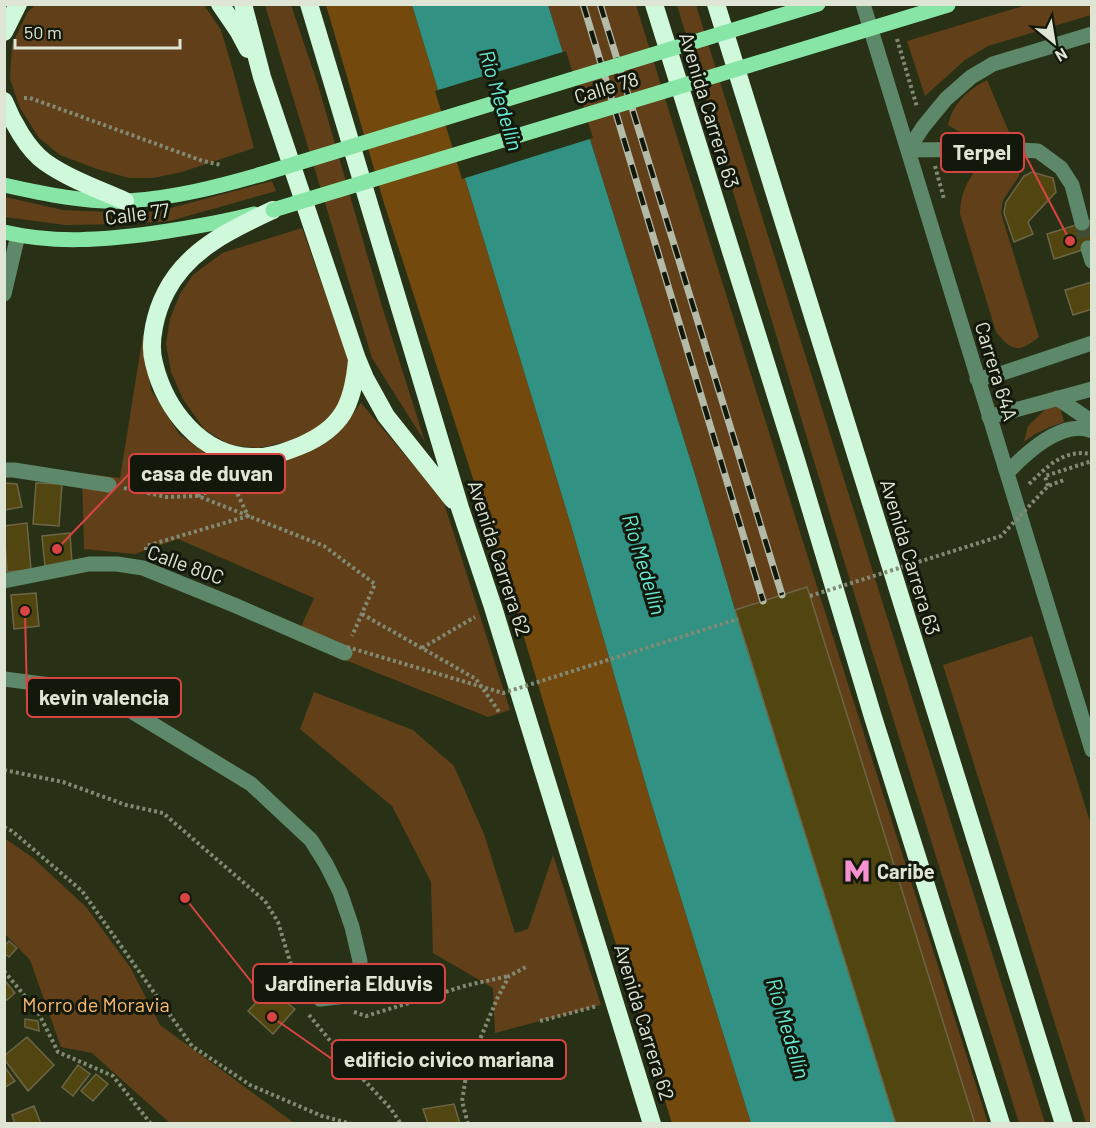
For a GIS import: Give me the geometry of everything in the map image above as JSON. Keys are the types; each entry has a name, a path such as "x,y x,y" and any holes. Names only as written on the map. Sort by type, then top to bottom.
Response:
{"highway":[{"path":"4,32 18,4"},
{"path":"220,4 239,32 262,77"},
{"path":"243,4 262,77 365,378 386,416 460,508"},
{"name":"Avenida Carrera 62","path":"309,4 460,508 493,606 652,1124"},
{"name":"Avenida Carrera 63","path":"654,4 873,717 1001,1124"},
{"name":"Avenida Carrera 63","path":"716,4 1064,1124"},
{"path":"4,101 24,139 44,161 70,177 125,201"},
{"path":"273,210 228,231 199,251 178,273 166,291 153,334 153,361 172,406 201,441 232,455 270,456 288,451 321,435 333,426 350,401 355,382 357,358"}],"main road":[{"name":"Calle 78","path":"262,174 818,4"},
{"name":"Calle 78","path":"273,210 949,5"},
{"name":"Calle 77","path":"4,185 77,198 125,201 180,195 262,174"},
{"name":"Calle 77","path":"11,233 70,240 101,239 179,230 273,210"}],"street":[{"name":"Carrera 64A","path":"863,4 1092,750"},
{"path":"908,150 923,127 957,88 971,77 993,64 1092,34"},
{"path":"908,150 1038,151 1061,168 1085,205 1082,223"},
{"path":"4,294 11,233"},
{"path":"977,379 997,375 1092,343"},
{"path":"989,417 1092,389"},
{"path":"1057,398 1092,400"},
{"path":"1057,398 1092,423"},
{"path":"1006,473 1021,458 1057,434 1070,429 1092,431"},
{"path":"4,470 109,485"},
{"name":"Calle 80C","path":"4,581 89,564 117,564 143,568 346,650"},
{"path":"4,679 66,687 112,700 250,784 312,840 340,892 360,961 358,986 346,996 320,999"}],"path":[{"path":"897,38 923,127"},
{"path":"30,98 203,161 225,165"},
{"path":"930,149 946,205"},
{"path":"215,448 249,516"},
{"path":"1029,484 1055,461 1068,454 1092,454"},
{"path":"1048,486 1046,476 1092,461"},
{"path":"810,596 1001,536 1048,486 1064,480"},
{"path":"109,485 166,496 198,496 324,546 375,584 346,650 503,693 738,619"},
{"path":"143,568 146,546 249,516"},
{"path":"422,648 493,606"},
{"path":"362,614 476,679 500,713"},
{"path":"7,770 63,782 126,805 163,813 265,901 278,922 301,990 320,999 366,1016 468,985 509,976 526,967"},
{"path":"4,827 12,831 82,891 192,1046 250,1085 322,1116 352,1124"},
{"path":"4,971 38,1012 58,1052 112,1076 151,1124"},
{"path":"468,1124 462,1101 467,1070 509,976"},
{"path":"540,1021 615,1002"},
{"path":"305,1009 351,1066 391,1108 401,1124"}],"green space":[{"path":"36,4 204,5 221,30 254,148 182,172 153,178 129,178 60,155 39,138 20,108 10,79 12,45 27,13"},
{"path":"1030,4 1091,5 1091,15 988,46 965,60 925,96 907,41"},
{"path":"265,5 291,5 318,85 381,303 425,442 372,358"},
{"path":"548,5 636,5 819,593 988,1123 975,1123 807,588 735,610"},
{"path":"677,5 696,5 1045,1123 1019,1123 844,561"},
{"path":"987,80 1009,132 984,137 965,135 948,125 950,117 962,98"},
{"path":"1014,161 1020,169 1019,176 1003,200 1001,213 1039,337 1021,348 1011,347 996,332 960,214 965,188 979,164"},
{"path":"272,181 276,191 170,221 65,225 5,217 5,197 63,210 156,212"},
{"path":"302,228 350,363 345,394 331,417 316,429 290,441 259,448 229,445 204,429 183,399 171,372 166,344 170,319 180,294 193,275 222,253"},
{"path":"143,335 151,390 179,434 213,458 240,464 343,427 361,403 443,500 510,710 488,717 295,640 314,598 178,539 135,554 84,549 82,473 120,478"},
{"path":"1059,404 1064,422 1033,435 1024,442 1028,426 1049,406"},
{"path":"1032,636 1091,825 1091,1123 1086,1123 943,665"},
{"path":"314,692 413,730 454,766 484,834 515,933 528,929 553,855 601,1005 495,1033 493,988 433,953 431,882 392,806 300,729"},
{"name":"Morro de Moravia","path":"4,838 32,857 86,907 130,967 160,1025 294,1123 170,1123 92,1053 61,1047 30,960 5,934"}],"shaded area":[{"path":"326,5 412,5 570,522 650,799 751,1123 672,1123 600,893 521,627 384,203"}],"water":[{"name":"Río Medellín","path":"412,5 548,5 896,1123 751,1123 650,799 570,522"}],"pier":[{"path":"566,51 593,138 462,179 435,91"}],"building":[{"path":"1032,172 1053,178 1056,192 1028,222 1033,234 1014,242 1004,213 1006,202 1024,176"},
{"path":"1092,220 1092,247 1054,259 1047,234"},
{"path":"1092,282 1092,309 1073,315 1065,290"},
{"path":"4,483 17,484 22,507 4,510"},
{"path":"36,483 62,484 59,526 33,524"},
{"path":"27,523 31,570 7,572 4,526"},
{"path":"70,533 72,563 45,567 42,536"},
{"name":"Caribe","path":"807,587 975,1124 896,1124 735,610"},
{"path":"36,593 39,626 14,629 11,595"},
{"path":"9,941 17,948 9,957 4,953 4,946"},
{"path":"6,982 15,993 7,1000 4,997"},
{"path":"269,989 295,1009 273,1034 248,1011"},
{"path":"25,1019 38,1021 39,1031 25,1027"},
{"path":"27,1037 54,1065 28,1091 4,1059 4,1056"},
{"path":"78,1065 90,1074 73,1096 62,1087"},
{"path":"4,1066 15,1081 4,1088"},
{"path":"96,1074 108,1084 93,1101 81,1091"},
{"path":"454,1104 460,1124 428,1124 423,1109"},
{"path":"34,1106 41,1124 15,1124 12,1115"}],"tunnel":[{"path":"1082,223 1088,248"}],"railway":[{"path":"583,4 763,601"},
{"path":"600,4 782,595"}],"place":[{"name":"Terpel","path":"1070,241"},
{"name":"casa de duvan","path":"57,549"},
{"name":"kevin valencia","path":"25,611"},
{"name":"Caribe","path":"857,871"},
{"name":"Jardineria Elduvis","path":"185,898"},
{"name":"edificio civico mariana","path":"272,1017"}]}
